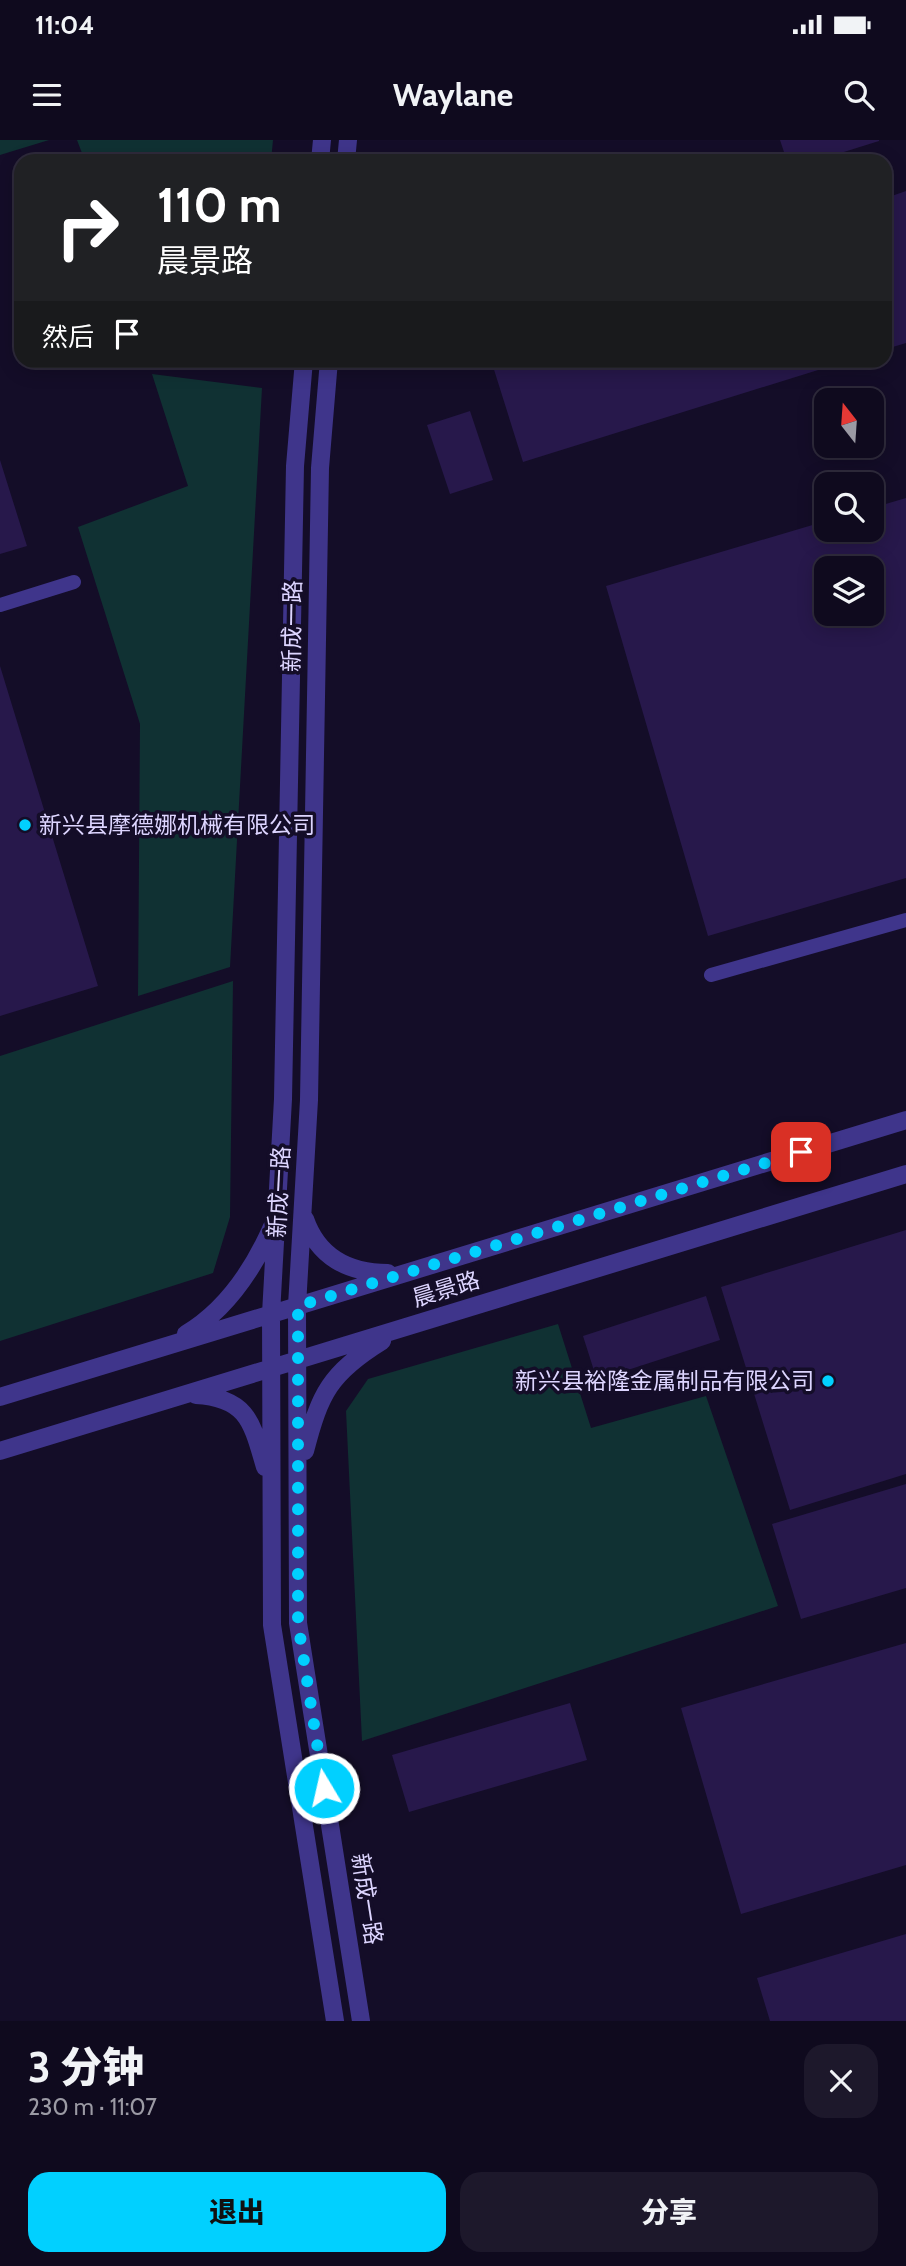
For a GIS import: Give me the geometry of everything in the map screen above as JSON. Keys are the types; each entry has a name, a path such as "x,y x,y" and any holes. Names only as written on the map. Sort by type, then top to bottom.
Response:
{"street":[{"name":"新成一路","path":"302,368 295,466 283,1099 271,1314 272,1625 335,2021"},
{"name":"新成一路","path":"328,368 320,468 309,1100 298,1306 298,1623 361,2021"},
{"name":"晨景路","path":"0,1397 906,1120"},
{"name":"晨景路","path":"0,1451 906,1174"},
{"path":"303,1212 311,1237 339,1264 368,1273 405,1273"},
{"path":"159,1348 209,1319 257,1262 276,1218"},
{"path":"298,1478 320,1399 340,1371 359,1355 404,1328"},
{"path":"186,1394 217,1396 236,1404 249,1419 272,1489"}],"lane":[{"path":"0,605 74,582"},
{"path":"711,975 906,920"}],"green space":[{"path":"0,140 49,140 0,155"},
{"path":"77,140 273,140 272,154 82,154"},
{"path":"152,374 262,388 230,967 138,996 140,724 78,527 188,486"},
{"path":"233,981 230,1217 213,1273 0,1341 0,1056"},
{"path":"558,1324 591,1428 706,1396 778,1606 362,1741 346,1411 368,1379"}],"building":[{"path":"780,140 879,140 837,154 785,154"},
{"path":"906,191 906,343 892,347 892,196"},
{"path":"494,368 825,368 523,462"},
{"path":"470,411 493,480 450,494 427,425"},
{"path":"0,460 27,546 0,554"},
{"path":"906,498 906,878 708,936 606,586 814,525 814,542 884,542 884,504"},
{"name":"新兴县摩德娜机械有限公司","path":"0,666 98,986 0,1016"},
{"name":"新兴县裕隆金属制品有限公司","path":"906,1230 906,1474 790,1510 721,1287"},
{"path":"706,1296 720,1340 597,1380 583,1336"},
{"path":"906,1484 906,1588 801,1619 772,1524"},
{"path":"906,1643 906,1865 741,1914 681,1708"},
{"path":"570,1703 587,1760 409,1812 392,1755"},
{"path":"906,1934 906,2021 770,2021 757,1978"}],"place":[{"name":"新兴县摩德娜机械有限公司","path":"25,825"},
{"name":"新兴县裕隆金属制品有限公司","path":"828,1381"}],"route":[{"path":"324,1788 298,1623 298,1306 801,1152"}]}
